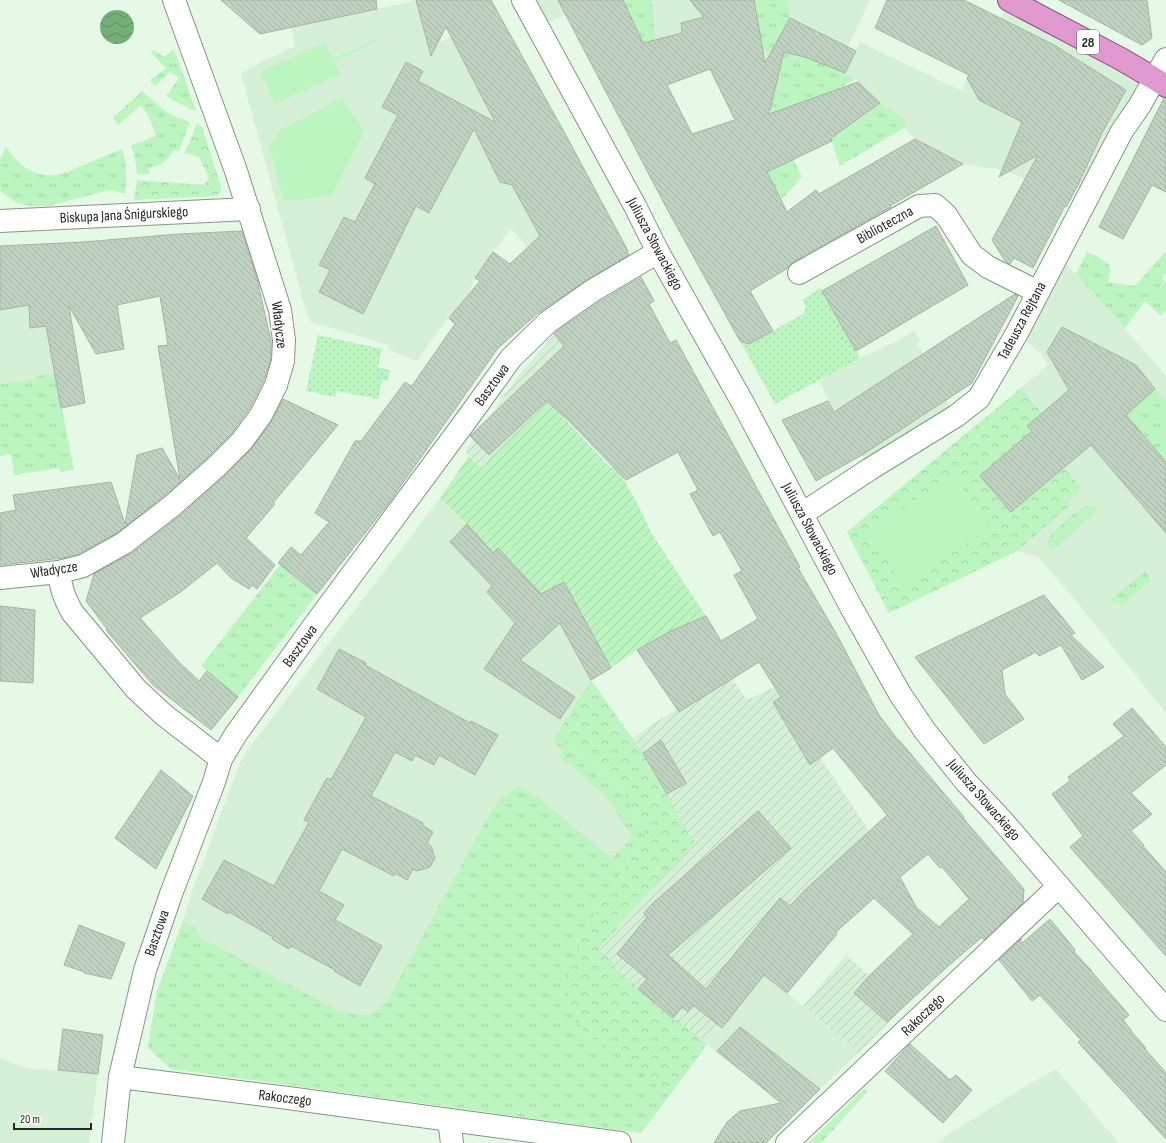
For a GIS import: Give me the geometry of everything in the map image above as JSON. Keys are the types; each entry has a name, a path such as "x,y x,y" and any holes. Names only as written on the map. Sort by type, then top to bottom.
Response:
{"main road":[{"name":"28","path":"1009,0 1121,59 1161,83"}],"street":[{"name":"Władycze","path":"0,578 59,572 83,566 124,543 173,505 242,441 261,415 276,385 283,361 283,327 280,310 236,171 174,0"},
{"name":"Juliusza Słowackiego","path":"523,0 635,206 658,252 744,405 900,694 925,731 966,782 1059,886 1166,1010"},
{"name":"Tadeusza Rejtana","path":"802,514 956,416 979,398 1017,333 1122,131 1140,105 1161,83 1166,59"},
{"name":"Biblioteczna","path":"799,274 919,206 935,205 946,214 972,255 988,267 1038,292"},
{"name":"Biskupa Jana Śnigurskiego","path":"0,221 250,213"},
{"name":"Basztowa","path":"113,1143 120,1078 145,970 171,894 214,782 221,759 241,728 316,623 467,420 511,358 548,322 592,290 658,252"},
{"path":"59,572 61,589 72,612 136,689 164,714 221,759"},
{"name":"Rakoczego","path":"787,1143 1059,886"},
{"name":"Rakoczego","path":"120,1078 280,1097 620,1143"},
{"path":"449,1120 452,1143"}],"shaded area":[{"path":"418,0 429,47 451,37 469,70 486,104 541,236 528,247 511,229 475,278 465,300 448,318 417,361 388,349 389,345 311,322 305,308 241,74 259,63 295,46 291,28"},
{"path":"523,0 870,0 848,47 856,51 860,42 962,91 969,73 1010,1 1155,79 1090,193 1077,187 1024,180 1020,176 1002,170 963,164 914,139 904,128 907,120 880,103 855,79 745,91 725,99 710,70 707,71 702,60 668,66 640,2 565,15 537,27"},
{"path":"0,247 46,326 55,373 36,376 37,379 0,384"},
{"path":"1057,256 1076,274 1166,376 1166,713 1038,557 1017,551 889,613 847,532 1048,365 1040,353 1017,333"},
{"path":"914,331 921,341 917,344 925,355 946,400 956,416 870,469 834,412 819,380"},
{"path":"554,335 584,370 490,457 483,468 480,467 465,451 518,376"},
{"path":"440,498 467,524 493,553 498,548 559,624 591,680 643,753 690,836 706,1044 701,1053 641,1133 171,1069 148,1048 157,991 239,765 246,752"},
{"path":"732,678 747,700 775,687 879,845 764,975 722,1028 720,1026 706,1044 677,1020 675,1021 612,965 614,963 598,949 695,841 690,836 633,738 662,718 704,696"},
{"path":"846,955 904,1007 858,1053 803,1006"},
{"path":"764,975 858,1053 795,1113 706,1044"},
{"path":"0,1058 26,1068 98,1074 89,1143 0,1143"},
{"path":"1056,1069 1119,1143 938,1143 946,1136 1019,1090"}],"green space":[{"path":"624,0 652,0 655,39 668,66 645,47"},
{"path":"754,0 787,0 790,18 789,36 784,52 820,62 855,79 838,89 772,113 752,70 779,73 780,54 762,51"},
{"path":"377,39 378,41 334,61 340,74 275,104 260,72 325,42 333,59"},
{"path":"174,49 196,111 166,96 179,78 170,72 155,86 150,80 166,68 151,53 154,50 164,57"},
{"path":"142,91 164,110 190,122 179,151 174,150 164,162 149,168 149,174 137,174 134,152 130,146 156,136 146,112 141,105 118,125 113,118"},
{"path":"342,98 364,131 331,196 283,201 269,145 281,130"},
{"path":"880,103 907,120 904,128 840,166 824,118 850,108 857,120"},
{"path":"197,123 202,127 221,186 219,194 215,196 134,200 137,180 204,185 209,178 199,157 185,153"},
{"path":"781,134 802,177 781,200 766,173"},
{"path":"6,147 23,166 38,174 46,175 55,175 67,172 122,149 126,171 125,194 110,190 48,206 30,206 17,203 0,191 0,159"},
{"path":"1166,251 1166,273 1162,279 1166,282 1166,310 1161,316 1145,301 1125,328 1076,274 1087,252 1109,264 1110,271 1108,282 1135,286"},
{"path":"821,288 860,358 775,404 740,341 749,344 803,314 806,307 802,300"},
{"path":"318,335 382,349 378,367 390,370 388,381 382,380 378,399 337,391 335,397 306,391"},
{"path":"55,373 74,470 60,472 59,468 14,475 11,454 0,456 0,384 36,379 36,376"},
{"path":"1021,388 1042,414 1032,431 980,476 1011,512 1064,468 1080,486 1079,491 1068,501 1071,505 1017,551 889,613 847,532"},
{"path":"1155,389 1166,401 1166,462 1126,415"},
{"path":"549,402 611,468 616,465 652,534 706,616 654,640 591,680 559,624 498,549 493,553 467,524 440,498 469,456 483,468 490,457"},
{"path":"954,475 989,529 903,585 868,531"},
{"path":"1090,505 1099,509 1053,550 1048,545 1051,535 1080,509"},
{"path":"280,565 317,594 238,697 201,666"},
{"path":"1145,572 1150,577 1149,583 1122,605 1110,600"},
{"path":"591,680 643,753 690,836 695,841 598,949 614,963 612,965 675,1021 677,1019 706,1044 669,1096 627,1057 586,1035 568,1009 565,983 584,931 646,834 620,786 557,734"},
{"path":"557,734 620,786 646,834 584,931 586,1035 627,1057 669,1096 641,1133 171,1069 148,1048 157,991 183,921 197,928 199,937 337,1010 352,1014 364,1015 375,1011 387,1001 491,811 500,799 518,786 533,794 612,858 632,837 606,796 559,756 563,750 553,741"},
{"path":"864,1089 868,1091 821,1143 808,1143"}],"water":[{"path":"117,10 129,15 134,27 129,39 117,44 105,39 100,27 105,15"}],"building":[{"path":"221,0 376,0 377,9 260,34"},
{"path":"416,0 491,0 569,141 629,255 585,281 537,314 498,348 388,504 317,594 278,563 291,547 301,555 329,522 315,513 355,441 361,441 405,382 411,386 414,383 455,324 449,318 480,281 475,278 493,252 510,264 540,236 512,185 500,182 474,129 429,213 416,206 363,314 319,292 330,270 319,265 344,217 355,222 375,184 365,178 398,115 382,107 406,62 423,71 418,81 495,122 446,27 431,56"},
{"path":"558,0 623,0 643,43 682,33 681,23 704,17 690,0 754,0 765,63 790,18 856,51 845,73 805,57 784,52 769,114 858,82 880,103 831,138 832,141 767,172 787,212 816,190 819,194 915,139 963,164 890,206 891,207 793,262 788,268 750,291 773,331 749,344 740,341 666,207","holes":["710,69 735,120 692,134 667,85"]},
{"path":"887,0 964,0 1054,45 1126,90 1102,133 1077,187 1066,207 1065,206 1033,268 1014,258 1010,264 1005,261 992,240 1038,155 999,177 1022,122 979,100 967,78 969,75 875,28"},
{"path":"1059,0 1147,0 1152,38 1142,45"},
{"path":"1164,98 1166,98 1166,192 1152,185 1123,239 1099,227"},
{"path":"936,226 968,285 856,351 822,291"},
{"path":"242,231 257,279 271,341 271,359 264,380 250,408 232,433 208,457 165,495 117,533 78,554 63,558 0,565 0,513 16,510 13,495 111,482 125,524 137,455 162,448 180,479 158,346 168,345 160,296 117,305 124,349 96,354 69,306 85,403 61,408 46,326 30,328 29,305 0,310 0,246"},
{"path":"641,277 654,301 649,304 670,343 676,340 800,567 798,568 837,635 879,715 898,740 964,817 963,818 1024,889 1023,903 984,940 982,937 887,1022 854,993 870,975 913,934 874,898 836,932 837,934 787,993 764,975 722,1028 693,1005 688,1012 682,1007 673,1018 638,989 647,979 617,954 647,917 644,913 653,903 758,811 791,848 668,955 706,989 780,898 790,906 805,890 887,815 833,748 810,765 773,702 781,697 759,662 679,712 637,650 671,631 706,616 721,641 758,619 734,575 742,571 720,532 713,536 690,494 698,490 678,452 626,480 570,422 547,401 489,455 470,436 564,346 554,334 599,302","holes":["928,854 940,868 942,867 969,899 939,927 916,907 900,877"]},
{"path":"1015,294 1018,296 972,383 862,455 816,481 782,420 828,401 834,412"},
{"path":"1062,327 1136,365 1155,389 1126,415 1166,462 1166,533 1091,445 1011,512 980,476 1032,431 1027,426 1069,390 1047,352"},
{"path":"283,399 338,425 246,538 275,565 257,589 252,585 249,589 231,578 217,563 182,591 140,618 178,661 199,681 207,671 238,697 211,730 153,685 106,630 107,629 86,601 94,574 132,553 181,515 226,475 252,448 271,422"},
{"path":"467,524 493,553 498,548 541,594 564,582 611,668 591,680 560,623 520,660 575,697 560,719 484,669 515,623 487,592 492,586 450,542"},
{"path":"1044,595 1075,633 1071,635 1104,667 1082,680 1061,645 1039,656 1036,652 1002,670 1005,694 1024,719 984,744 915,657"},
{"path":"0,606 35,610 33,683 0,681"},
{"path":"339,649 470,723 471,721 498,735 475,775 439,755 434,765 415,755 412,761 395,752 371,796 423,823 422,825 433,832 427,843 431,846 435,858 430,867 417,871 413,869 407,880 395,873 394,876 342,849 319,891 344,905 335,920 382,946 360,986 334,971 335,970 291,946 289,949 272,939 273,937 229,912 228,914 202,899 224,860 274,886 309,822 304,820 319,792 327,778 331,780 366,717 317,689"},
{"path":"1132,708 1166,747 1166,765 1131,793 1152,814 1131,831 1166,872 1166,956 1070,847 1083,836 1052,794 1070,781 1068,777 1124,736 1113,724"},
{"path":"661,740 686,783 667,794 643,753"},
{"path":"161,770 193,796 156,869 115,838"},
{"path":"1050,919 1075,950 1074,952 1129,1015 1123,1020 1166,1073 1166,1139 1078,1042 1081,1040 1040,995 1032,1001 999,960 1021,939 1021,944"},
{"path":"79,925 125,943 111,979 84,973 85,972 64,965"},
{"path":"740,1027 820,1089 766,1143 714,1143 727,1122 740,1111 781,1103 717,1051"},
{"path":"63,1029 103,1035 98,1074 58,1070"},
{"path":"910,1044 950,1080 956,1075 972,1090 943,1123 885,1071"}]}
